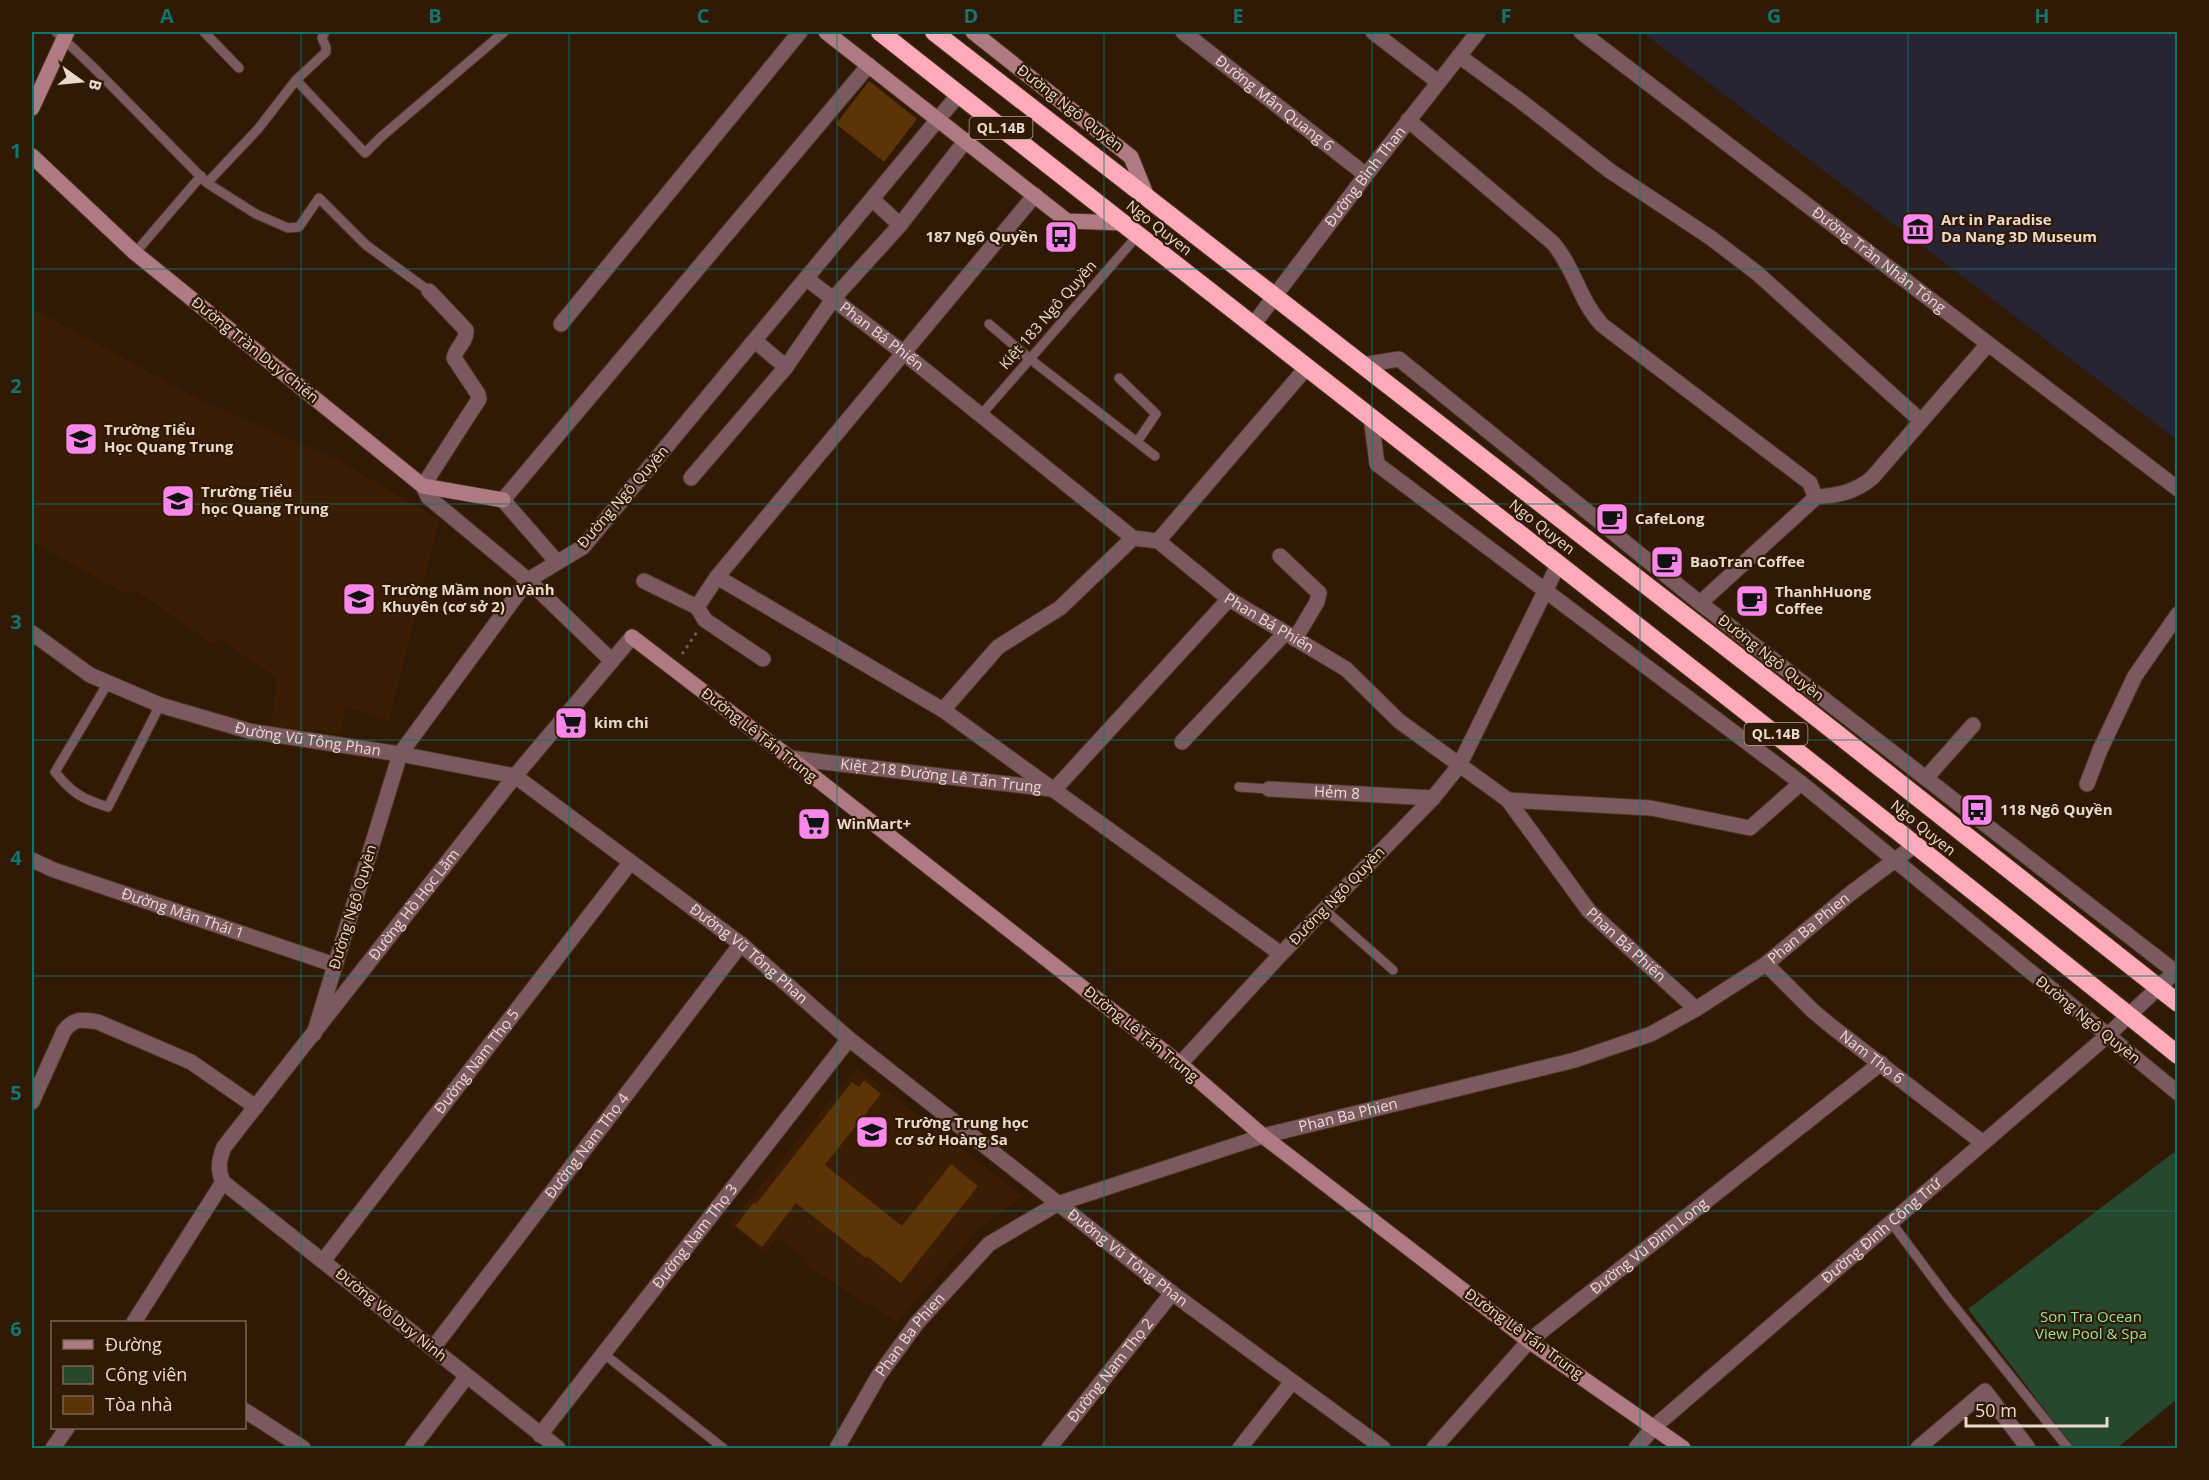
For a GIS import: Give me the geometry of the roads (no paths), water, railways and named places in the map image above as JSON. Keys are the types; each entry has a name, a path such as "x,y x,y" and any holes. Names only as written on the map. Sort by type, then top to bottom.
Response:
{"highway":[{"name":"Ngo Quyen","path":"880,32 1559,563 2178,1055"},
{"name":"Ngo Quyen","path":"934,32 1830,728 2178,1003"}],"street":[{"path":"561,324 800,32"},
{"path":"826,32 1067,221 1123,223"},
{"name":"Đường Ngô Quyền","path":"973,32 1131,157 1148,199"},
{"name":"Đường Mân Quang 6","path":"1183,32 1366,175"},
{"path":"1373,32 1438,82"},
{"name":"Đường Bình Than","path":"1253,325 1408,120 1478,32"},
{"name":"Đường Trần Nhân Tông","path":"1581,32 2178,489"},
{"path":"32,108 62,33"},
{"path":"1459,56 1610,171 1711,238 1757,273 1812,320 1921,421"},
{"path":"557,562 503,500 869,65"},
{"name":"Đường Ngô Quyền","path":"314,1034 400,754 528,580 583,547 959,94"},
{"path":"1408,120 1553,243 1568,264 1584,302 1602,325 1810,483 1815,497"},
{"path":"691,478 786,367 833,299 900,225 966,140"},
{"name":"Đường Trần Duy Chiến","path":"32,156 135,253 423,486 503,500"},
{"path":"697,607 717,577 905,354 1035,195"},
{"path":"872,199 900,225"},
{"name":"Phan Bá Phiến","path":"807,279 905,354 1133,538"},
{"path":"429,291 466,330 466,337 454,358 479,399 423,486 432,501 528,580 612,661"},
{"path":"755,341 786,367"},
{"path":"1700,603 1815,497 1839,495 1862,487 1988,344"},
{"name":"Đường Ngô Quyền","path":"1362,365 1400,359 1700,603 2177,972"},
{"path":"943,710 998,648 1060,608 1133,538 1158,541 1307,367"},
{"name":"Đường Ngô Quyền","path":"1371,417 1377,464 1801,783 1893,861 2178,1093"},
{"name":"Phan Bá Phiến","path":"1158,541 1229,599 1346,669 1398,721 1508,800 1589,911 1696,1009"},
{"path":"1182,742 1290,636 1317,602 1319,593 1280,556"},
{"name":"Đường Ngô Quyền","path":"1180,1064 1281,954 1433,798 1459,765 1559,563"},
{"path":"717,577 943,710 1281,954"},
{"path":"644,581 697,607 705,620 763,659"},
{"path":"1054,790 1229,599"},
{"path":"2086,784 2135,676 2178,614"},
{"name":"Đường Vũ Tông Phan","path":"32,633 90,675 160,705 249,731 400,754 515,776 741,944 849,1039 1172,1293 1383,1449"},
{"name":"Đường Hồ Học Lãm","path":"223,1182 219,1173 219,1161 224,1147 515,776 632,637"},
{"name":"Đường Lê Tấn Trung","path":"632,637 1180,1064 1263,1136 1529,1341 1683,1449"},
{"path":"1926,778 1973,725"},
{"name":"Kiệt 218 Đường Lê Tấn Trung","path":"790,758 1054,790"},
{"path":"1508,800 1651,808 1750,828 1801,783"},
{"name":"Hẻm 8","path":"1269,789 1433,798"},
{"name":"Phan Ba Phien","path":"837,1449 879,1375 917,1323 989,1244 1058,1204 1263,1136 1575,1060 1651,1034 1696,1009 1766,964 1851,893 1915,845"},
{"name":"Đường Mân Thái 1","path":"32,860 65,874 335,965"},
{"name":"Đường Nam Thọ 5","path":"323,1261 630,863"},
{"name":"Đường Nam Thọ 4","path":"433,1348 741,944"},
{"name":"Nam Thọ 6","path":"1766,964 1813,1011 1983,1143"},
{"name":"Đường Đinh Công Trứ","path":"1636,1449 1654,1427 2108,1036 2177,972"},
{"path":"32,1102 64,1031 70,1023 82,1019 98,1022 191,1062 256,1107"},
{"name":"Đường Nam Thọ 3","path":"540,1435 849,1039"},
{"name":"Đường Vũ Đình Long","path":"1434,1449 1529,1341 1881,1063"},
{"path":"135,1321 223,1182"},
{"name":"Đường Võ Duy Ninh","path":"223,1182 558,1449"},
{"name":"Đường Nam Thọ 2","path":"1049,1449 1172,1293"},
{"path":"412,1449 467,1376"},
{"path":"1240,1449 1291,1383"},
{"path":"1918,1449 1985,1391 2028,1449"},
{"path":"246,1411 303,1449"},
{"path":"53,1449 66,1429"}],"lane":[{"path":"204,32 239,68"},
{"path":"296,80 365,153 504,32"},
{"path":"62,33 204,180 256,214 288,228 299,227 320,198 366,245 429,291"},
{"path":"135,253 204,180 258,129 296,80 326,52 322,33"},
{"name":"Kiệt 183 Ngô Quyền","path":"981,416 1138,235"},
{"path":"989,324 1030,359 1155,456"},
{"path":"1119,378 1156,414 1137,442"},
{"path":"108,682 55,772 68,788 83,799 108,807 160,705"},
{"name":"Hẻm 8","path":"1239,787 1269,789"},
{"path":"1325,910 1393,970"},
{"path":"1891,1222 1947,1298 2068,1449"},
{"path":"604,1354 723,1449"}],"place":[{"name":"Art in Paradise Da Nang 3D Museum","path":"1918,229"},
{"name":"187 Ngô Quyền","path":"1061,237"},
{"name":"Trường Tiểu Học Quang Trung","path":"81,439"},
{"name":"Trường Tiểu học Quang Trung","path":"178,501"},
{"name":"CafeLong","path":"1612,519"},
{"name":"BaoTran Coffee","path":"1667,562"},
{"name":"Trường Mầm non Vành Khuyên (cơ sở 2)","path":"359,599"},
{"name":"ThanhHuong Coffee","path":"1752,601"},
{"name":"kim chi","path":"571,723"},
{"name":"118 Ngô Quyền","path":"1977,810"},
{"name":"WinMart+","path":"814,824"},
{"name":"Trường Trung học cơ sở Hoàng Sa","path":"872,1132"}],"park label":[{"name":"Son Tra Ocean View Pool & Spa","path":"2091,1326"}]}
